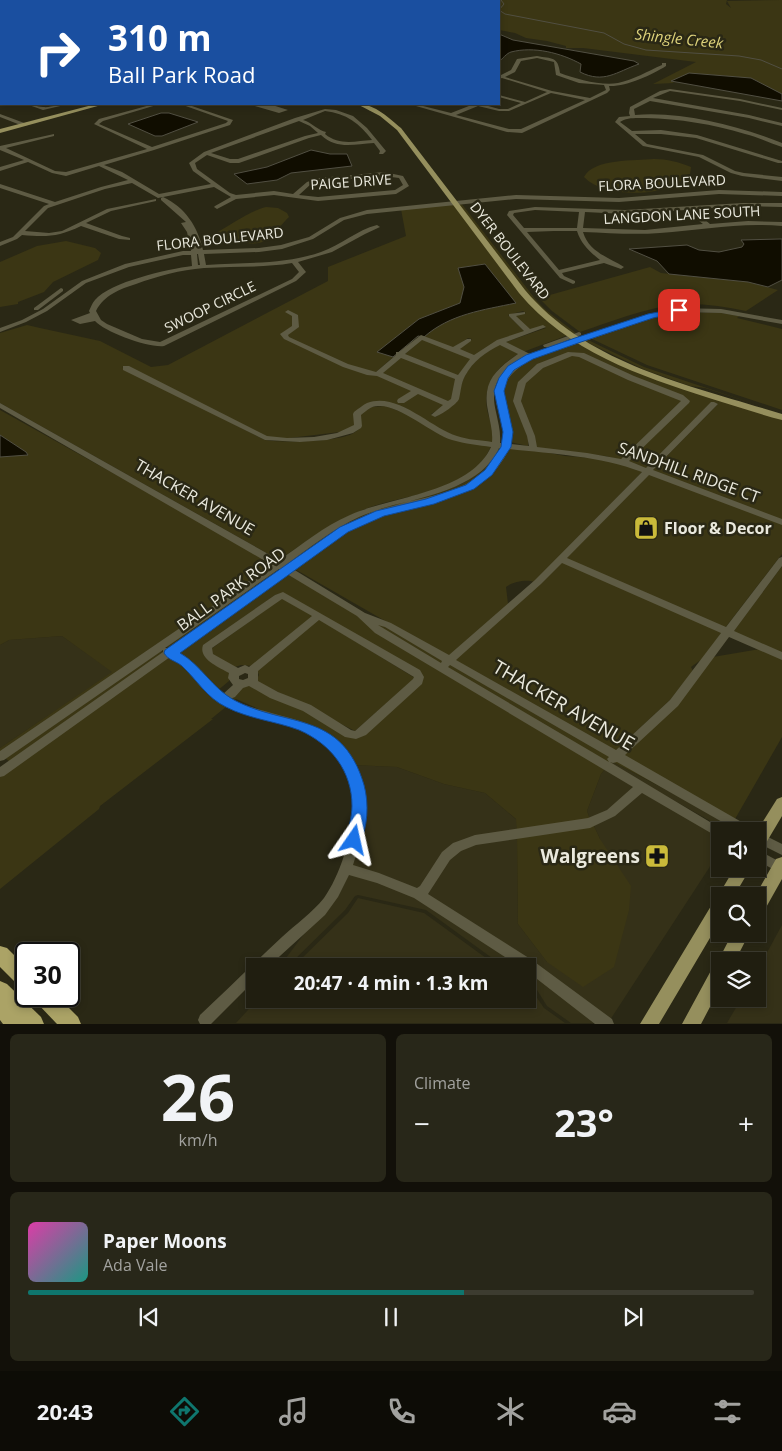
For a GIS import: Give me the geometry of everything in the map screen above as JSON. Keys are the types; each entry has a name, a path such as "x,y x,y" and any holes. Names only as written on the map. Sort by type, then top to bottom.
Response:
{"highway":[{"path":"0,954 15,969"},
{"path":"0,990 34,1024"},
{"path":"0,1004 15,1024"},
{"path":"54,1007 71,1024"},
{"path":"56,1007 82,1024"}],"main road":[{"path":"0,130 87,105"},
{"path":"19,124 98,105"},
{"name":"DYER BOULEVARD","path":"362,105 382,115 394,124 538,299 579,337 620,362 782,417"},
{"name":"DYER BOULEVARD","path":"370,105 401,124 458,201"},
{"path":"413,148 423,152"},
{"name":"DYER BOULEVARD","path":"579,337 645,366 782,411"},
{"path":"689,387 704,389 767,410 782,411"},
{"path":"766,824 782,803"},
{"path":"766,892 781,867"},
{"path":"649,1024 711,921"},
{"path":"691,1024 711,987"}],"street":[{"path":"500,78 513,71 519,60 537,57 555,61 557,63 556,71 563,77 579,82 606,85 627,82 664,66 664,64"},
{"path":"500,78 551,92 591,99"},
{"path":"414,105 509,131 522,131 607,91 606,85"},
{"path":"633,117 630,113 632,108 665,91 677,90 782,109"},
{"path":"483,105 506,110 551,92"},
{"path":"500,96 525,103"},
{"path":"649,99 727,112 782,125"},
{"path":"31,105 43,109 62,105"},
{"path":"152,149 96,124 101,120 154,105"},
{"path":"1,148 59,174 74,173 228,124 231,120 185,105"},
{"path":"265,106 278,105"},
{"path":"450,115 475,105"},
{"path":"265,106 279,112 286,110 274,106"},
{"path":"217,207 235,197 215,185 193,167 195,160 206,153 319,111 339,111 361,123 376,140 383,151 381,154"},
{"path":"0,115 19,124"},
{"path":"782,145 752,134 714,125 673,119 633,117 621,118 617,122 645,144 701,156 733,172 782,179"},
{"path":"0,119 19,124"},
{"path":"297,119 314,125 329,140 336,143 376,140"},
{"path":"630,133 661,132 697,137 731,146 763,158 781,161 771,178"},
{"path":"206,153 230,161 239,161 307,137 324,133"},
{"path":"1,148 52,135"},
{"path":"0,169 29,160"},
{"path":"99,166 130,181 158,198 181,217 195,238 199,263"},
{"name":"PAIGE DRIVE","path":"235,197 274,193 294,196 327,199 396,192 406,186 401,177 384,174 314,181 294,196"},
{"path":"0,244 15,238 43,209 130,181"},
{"path":"21,233 57,234 109,210 215,185"},
{"path":"0,186 55,204"},
{"name":"FLORA BOULEVARD","path":"0,325 27,314 73,282 101,269 152,254 277,244 302,236 332,218 354,211 521,197 610,200 675,198 728,192 782,192"},
{"path":"675,198 709,226"},
{"path":"572,282 564,278 510,215 512,211 539,209 634,212 735,204 782,205"},
{"path":"582,211 580,230 582,238 603,261 621,267"},
{"name":"LANGDON LANE SOUTH","path":"523,230 554,229 645,232 749,223 782,224"},
{"path":"82,224 128,239"},
{"name":"SWOOP CIRCLE","path":"294,260 302,270 301,276 169,342 144,343 95,317 93,310 99,300 121,287 156,274 199,263 254,266 294,260 330,250 361,232 377,227"},
{"name":"FLORA BOULEVARD","path":"0,330 34,316 77,286 103,273 146,259 197,250"},
{"path":"559,272 603,261"},
{"path":"693,307 782,322"},
{"path":"495,445 497,441 496,426 490,410 490,391 493,379 508,362 634,318 693,307 722,307 782,318"},
{"path":"288,312 295,315 296,327 284,334 286,338 450,405"},
{"path":"523,312 511,315 528,332"},
{"path":"435,415 455,400 459,378 475,358 500,342 543,328"},
{"path":"378,374 421,337 475,358"},
{"path":"454,350 469,340"},
{"path":"500,342 526,356"},
{"path":"399,354 459,378"},
{"path":"533,449 531,436 517,400 522,382 540,366 571,354 580,355 686,401 623,462"},
{"path":"506,447 508,432 499,391 503,378 511,368 526,356"},
{"name":"SANDHILL RIDGE CT","path":"126,368 265,438 281,441 330,437 351,433 358,426 357,414 369,406 379,403 388,404 413,415 454,438 506,447 587,455 623,462 782,522"},
{"path":"401,401 417,391"},
{"path":"445,664 538,582 714,404"},
{"name":"THACKER AVENUE","path":"0,406 282,566 360,614 388,625 528,719 711,828"},
{"name":"BALL PARK ROAD","path":"2,764 170,653 338,524 362,512 456,484 473,474 490,459 495,445"},
{"name":"BALL PARK ROAD","path":"2,764 160,646 282,566 344,529 371,517 430,501 470,487 489,472 506,447"},
{"path":"561,559 782,656"},
{"path":"607,766 674,702 782,560"},
{"path":"283,595 416,673 419,677 418,681 362,732 356,734 349,734 308,708 274,695 243,678 209,656 206,651 207,647 283,595"},
{"path":"223,698 231,694 243,678 318,616"},
{"path":"160,646 186,663 210,690 223,698 250,712 290,722 308,728 322,736 345,758 353,772 360,808 347,869 325,906 309,924 269,958"},
{"name":"THACKER AVENUE","path":"445,664 537,711 730,822"},
{"path":"528,719 537,711"},
{"path":"418,894 424,890 446,856 457,847 475,840 590,823 611,813 642,786"},
{"name":"THACKER AVENUE","path":"766,842 782,850"},
{"path":"766,859 781,867"},
{"path":"347,869 380,878 418,894 527,964 607,1024"},
{"path":"205,1020 246,980"}],"shaded area":[{"path":"500,0 727,0 726,4 731,8 727,1 782,0 782,94 751,78 701,74 671,81 674,83 653,84 696,62 583,48 566,48 566,46 526,38 515,33 500,30"},
{"path":"500,34 513,40 634,61 639,64 610,76 596,77 580,72 581,64 547,52 520,50 506,55 500,61"},
{"path":"689,73 751,78 782,94 782,101 671,81"},
{"path":"161,113 169,113 198,122 162,136 155,136 128,124"},
{"path":"311,150 330,154 347,154 352,166 291,173 277,180 247,184 234,174 267,167"},
{"path":"654,159 673,161 691,167 690,174 670,187 637,193 602,188 584,177 596,166 606,163"},
{"path":"458,203 461,203 536,300 576,333 572,334 531,300"},
{"path":"454,204 526,300 539,314 568,335 523,352 503,343 546,328 543,326 529,330 514,316 526,313 523,311 508,315 525,332 496,342 474,356 458,350 472,339 468,338 453,348 424,337 434,329 455,318 515,303 485,264 458,268 464,287 460,303 419,319 378,352 393,357 375,373 413,391 398,401 402,403 417,393 446,405 431,414 436,417 457,401 466,373 482,356 500,344 519,354 498,370 493,376 487,391 487,409 493,430 493,443 460,438 406,409 382,403 369,405 355,413 355,425 348,431 281,439 267,437 126,366 122,367 265,440 309,441 344,437 353,433 361,426 360,414 371,407 386,406 411,416 452,439 491,446 481,463 467,475 451,484 433,491 358,512 327,528 279,560 0,403 0,333 27,325 100,341 151,367 168,365 328,281 328,267 406,236 401,209"},
{"path":"266,207 278,208 287,213 289,217 267,240 247,243 225,240 216,236 216,233 241,218"},
{"path":"782,239 782,280 768,287 748,282 669,274 657,261 629,249 687,245 699,250 719,252 742,247 744,244 741,240"},
{"path":"66,241 95,248 101,253 98,260 53,282 44,292 18,302 18,304 0,307 0,262 37,246"},
{"path":"485,264 516,303 456,318 434,329 424,337 418,336 393,357 377,352 419,319 460,303 464,287 458,268"},
{"path":"650,267 661,273 748,282 778,290 746,311 703,305 675,305 634,314 580,332 552,311 539,298"},
{"path":"680,312 721,313 739,316 737,318 782,329 782,410 647,365 590,338 653,317"},
{"path":"422,339 472,358 458,376 404,355"},
{"path":"586,339 644,367 769,409 705,388 690,386 645,370 582,340"},
{"path":"578,342 618,363 782,419 782,520 652,471 718,404 712,402 646,469 627,462 688,402 571,352 538,365 514,401 528,436 528,446 510,442 503,411 502,393 504,382 520,365 531,358"},
{"path":"572,355 580,356 682,401 620,460 606,456 565,453 535,447 526,424 521,401 525,383 538,370"},
{"path":"402,357 456,379 452,400 449,402 381,374"},
{"path":"0,410 274,563 0,753 0,748 112,672 62,636 9,640 0,645 0,457 27,454 0,435"},
{"path":"0,435 26,452 28,455 0,457"},
{"path":"509,445 565,456 606,459 643,471 534,582 520,582 506,587 508,604 448,657 293,568 336,538 369,520 395,511 453,496 479,483 494,471"},
{"path":"503,446 485,471 462,487 436,497 376,512 330,536 288,565 284,563 332,531 362,515 457,486 473,477 487,464 498,447"},
{"path":"649,474 782,524 782,554 725,628 565,559"},
{"path":"562,562 722,632 702,659 691,667 693,671 670,700 615,751 454,661"},
{"path":"782,566 782,653 733,632"},
{"path":"273,570 278,573 170,649 165,646"},
{"path":"289,571 712,813 611,761 601,774 587,811 590,819 517,830 516,819 485,793 444,784 397,767 353,765 338,744 236,699 233,701 228,699 240,688 250,685 305,711 349,737 422,682 282,593 275,595 205,646 229,673 229,681 217,691 176,653"},
{"path":"282,598 313,616 252,666 241,665 235,667 212,655 211,649"},
{"path":"319,619 415,678 355,731 256,681 259,675 257,670"},
{"path":"62,636 113,672 0,748 0,645 9,640"},
{"path":"760,649 782,658 782,737 735,819 622,756 713,657"},
{"path":"160,650 165,653 10,762 5,758"},
{"path":"170,656 185,668 211,695 227,706 211,719 213,719 100,806 99,809 0,889 0,777"},
{"path":"611,761 728,822 712,822 645,784 636,786 608,810 590,819 587,811 601,774"},
{"path":"353,765 397,767 444,784 485,793 517,820 517,830 474,837 417,889 381,874 352,866 364,808 362,790"},
{"path":"644,791 711,829 711,864 610,1020 536,970 536,958 519,958 425,894 450,859 460,850 477,844 517,838 518,924 547,962 600,839 594,826 615,815"},
{"path":"594,826 600,839 631,886 629,910 614,967 583,987 547,962 518,924 517,838"},
{"path":"349,874 378,882 415,897 510,958 492,958 426,910 358,895 296,958 286,958 307,930 329,909"},
{"path":"358,898 424,913 486,958 302,958 348,913"},
{"path":"782,925 782,1023 727,1023 736,1007 766,1007 766,954"},
{"path":"536,976 599,1023 571,1023 547,1006 537,990"},
{"path":"536,996 544,1008 565,1023 236,1023 250,1008 536,1008"}],"waterway":[{"name":"Shingle Creek","path":"500,9 504,4 501,0"},
{"name":"Shingle Creek","path":"500,11 505,14 604,33 624,44 646,50 739,56 761,60 782,69"}],"place":[{"name":"Floor & Decor","path":"646,528"},
{"name":"Walgreens","path":"657,856"}],"route":[{"path":"354,840 360,808 358,790 353,772 345,758 334,746 322,736 302,726 236,707 210,690 186,663 170,653 344,529 380,513 430,501 470,487 489,472 506,447 508,432 499,391 503,378 511,368 529,357 578,340 651,316 679,310"}]}
